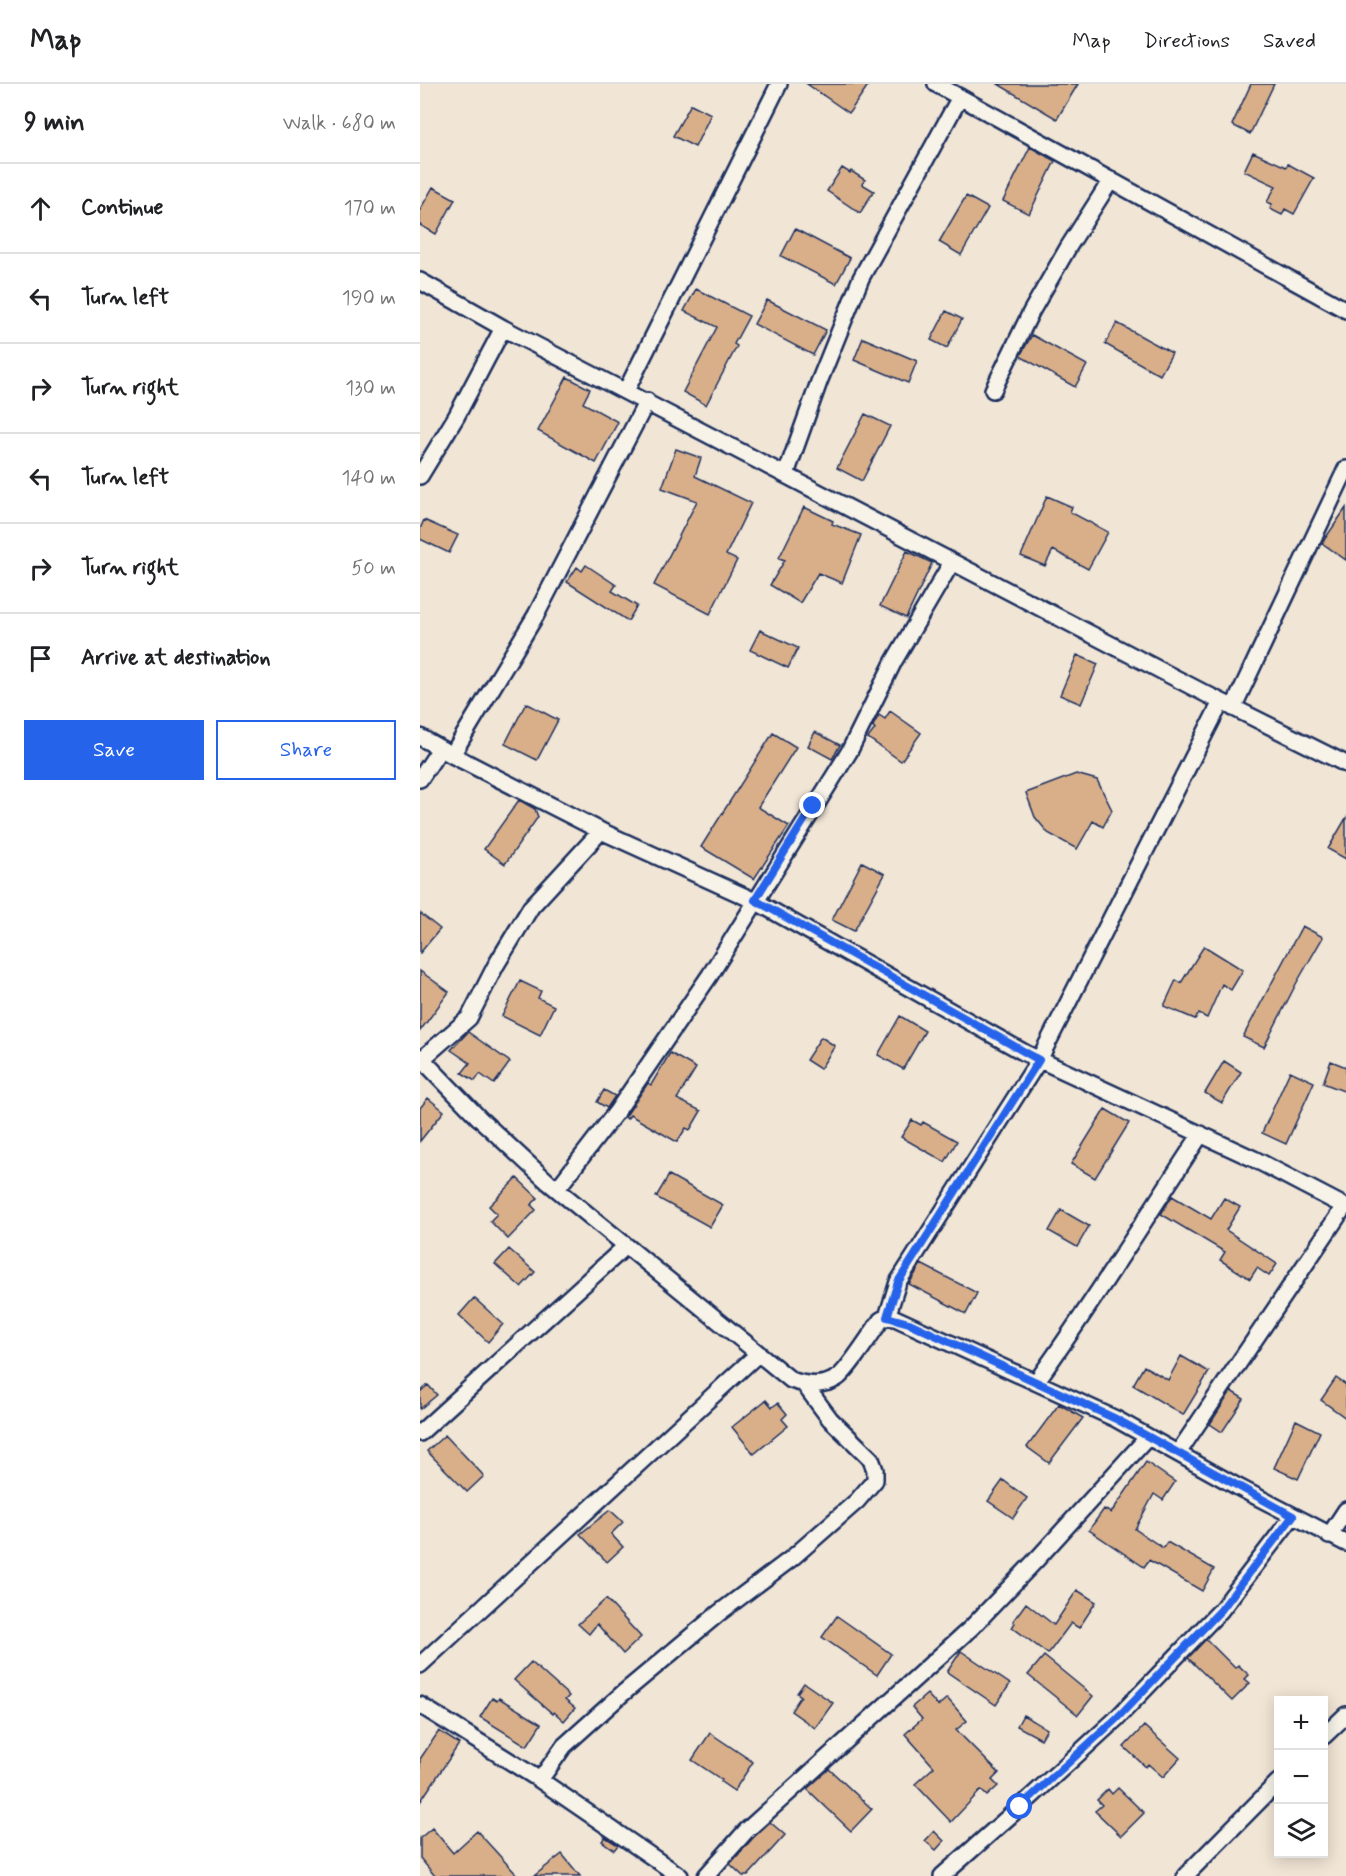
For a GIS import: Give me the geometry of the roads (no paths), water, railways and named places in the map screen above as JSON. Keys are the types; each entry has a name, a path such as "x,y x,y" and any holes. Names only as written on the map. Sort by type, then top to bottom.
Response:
{"street":[{"path":"626,391 779,84"},
{"path":"936,84 1346,310"},
{"path":"786,474 819,382 861,278 960,97"},
{"path":"993,390 1031,312 1111,180"},
{"path":"420,281 503,328 1227,705 1346,764"},
{"path":"420,476 456,417 503,328"},
{"path":"420,779 446,752 536,615 647,401"},
{"path":"887,1317 898,1282 1039,1060 1227,705 1346,469"},
{"path":"557,1189 624,1102 710,975 849,752 894,661 952,562"},
{"path":"420,737 601,831 755,900 1039,1060 1254,1159 1345,1207 1178,1453"},
{"path":"601,831 531,907 496,965 470,1018 421,1058 478,1118 557,1189 790,1380 815,1384 839,1377 881,1320 887,1317 909,1323 1116,1419 1329,1536 1346,1543"},
{"path":"1036,1382 1082,1318 1143,1220 1201,1134"},
{"path":"420,1432 626,1246"},
{"path":"420,1665 758,1354"},
{"path":"540,1780 564,1746 605,1709 719,1613 792,1558 857,1501 875,1480 875,1470 871,1459 830,1419 804,1384"},
{"path":"706,1876 746,1831 971,1628 1148,1437"},
{"path":"1329,1536 1346,1510"},
{"path":"942,1876 1116,1719 1221,1610 1293,1516"},
{"path":"420,1705 540,1780 680,1876"},
{"path":"1328,1731 1346,1715"},
{"path":"1185,1876 1274,1786"}]}
